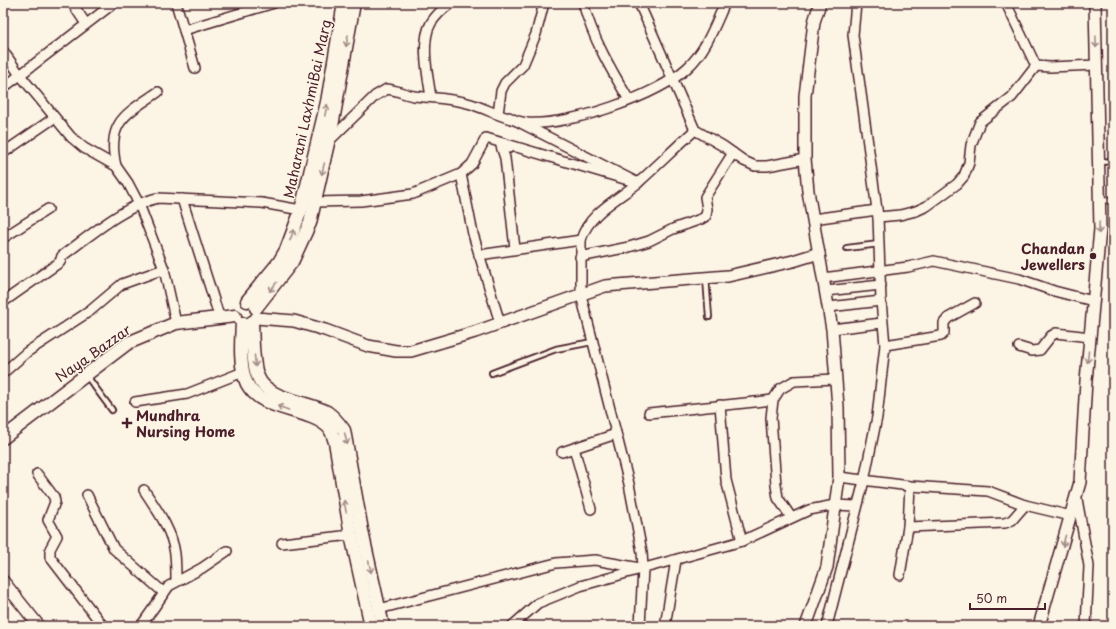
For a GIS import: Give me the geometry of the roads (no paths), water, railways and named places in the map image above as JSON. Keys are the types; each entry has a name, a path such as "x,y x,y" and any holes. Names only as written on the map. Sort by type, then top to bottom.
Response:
{"main road":[{"name":"Maharani LaxhmiBai Marg","path":"248,315 286,250 301,210 327,102 344,3"},
{"path":"354,3 330,140 310,223 297,255 248,315 241,344 243,372 251,388 267,402 319,422 330,430 335,442 351,535 370,626"},
{"path":"248,315 256,371 261,383 271,391 283,397 326,412 333,417 344,430 363,536 383,626"},
{"name":"Naya Bazzar","path":"3,438 128,343 176,323 248,315"}],"street":[{"path":"72,3 86,24"},
{"path":"3,88 114,3"},
{"path":"176,3 195,68"},
{"path":"184,30 274,3"},
{"path":"431,98 425,53 426,39 430,23 442,10 452,3"},
{"path":"498,114 501,91 505,83 523,65 536,34 544,3"},
{"path":"583,3 592,33 605,60 629,100"},
{"path":"639,3 695,130 744,161 755,166 767,166 805,159"},
{"path":"330,140 381,91 393,90 431,98 459,100 527,123 550,123 597,112 629,100 672,80 688,68 705,46 725,3"},
{"path":"806,626 827,567 839,477 838,407 832,329 813,220 805,159 805,96 814,22 820,3"},
{"path":"827,626 842,573 856,506 864,481 877,417 885,345 882,323 877,214 853,35 856,3"},
{"path":"1006,3 1036,66"},
{"path":"1039,626 1077,499 1080,482 1090,336 1100,229 1095,3"},
{"path":"3,52 54,118 71,137 84,148 116,166"},
{"path":"1036,66 1050,68 1096,65"},
{"path":"813,220 877,214 900,215 916,211 926,206 957,184 964,176 971,145 980,122 1012,97 1036,66"},
{"path":"158,92 122,118 116,128 113,151 116,166 139,204 164,269 176,323"},
{"path":"508,117 638,183"},
{"path":"3,153 54,118"},
{"path":"640,626 643,568 642,552 631,492 581,295 581,240 583,232 589,222 638,183 695,130"},
{"path":"315,202 361,201 413,194 461,174 472,164 486,138 638,183"},
{"path":"515,249 505,158 501,146 638,183"},
{"path":"580,257 649,241 673,229 706,216 707,209 705,197 733,153"},
{"path":"461,174 473,234 500,323"},
{"path":"3,302 60,262 62,256 139,204 158,198 262,203 301,210"},
{"path":"182,199 220,319"},
{"path":"3,238 48,209"},
{"path":"479,255 581,240"},
{"path":"248,315 294,321 325,330 368,346 396,351 411,351 500,323 605,286 705,276 728,276 819,253"},
{"path":"823,278 880,271 934,261 1019,279 1054,291 1093,301"},
{"path":"3,373 27,352 90,311 122,284 164,269"},
{"path":"826,292 881,285"},
{"path":"829,307 881,301"},
{"path":"885,345 941,336 944,333 944,323 948,318 975,303"},
{"path":"832,329 882,323"},
{"path":"1018,346 1032,351 1040,350 1051,336 1056,333 1090,336"},
{"path":"135,402 187,394 243,372"},
{"path":"791,517 778,498 776,485 771,418 773,400 780,389 794,381 835,379"},
{"path":"649,413 773,400"},
{"path":"720,405 726,480 742,541"},
{"path":"562,452 616,434"},
{"path":"574,448 591,509"},
{"path":"37,474 54,497 55,502 48,516 48,520 57,536 50,549 50,557 103,626"},
{"path":"839,477 910,486 988,491 1026,505 1071,516"},
{"path":"900,575 908,527 910,486"},
{"path":"144,490 164,521 170,535 175,553 176,582"},
{"path":"87,495 114,549 163,592"},
{"path":"1077,499 1089,566 1086,626"},
{"path":"512,626 538,604 580,586 742,541 791,517 809,510 835,505 856,506"},
{"path":"908,527 1005,523 1012,520 1026,505"},
{"path":"282,543 351,535"},
{"path":"141,626 163,592 176,582 202,568 227,551"},
{"path":"379,609 556,563 595,560 643,568"},
{"path":"665,626 676,560"},
{"path":"3,581 39,626"}],"lane":[{"path":"1098,162 1113,160"},
{"path":"1099,201 1113,200"},
{"path":"847,248 879,244"},
{"path":"705,276 709,317"},
{"path":"492,372 556,349 592,342"},
{"path":"86,374 112,410"}],"place":[{"name":"Chandan Jewellers","path":"1093,256"},
{"name":"Mundhra Nursing Home","path":"127,423"}]}
